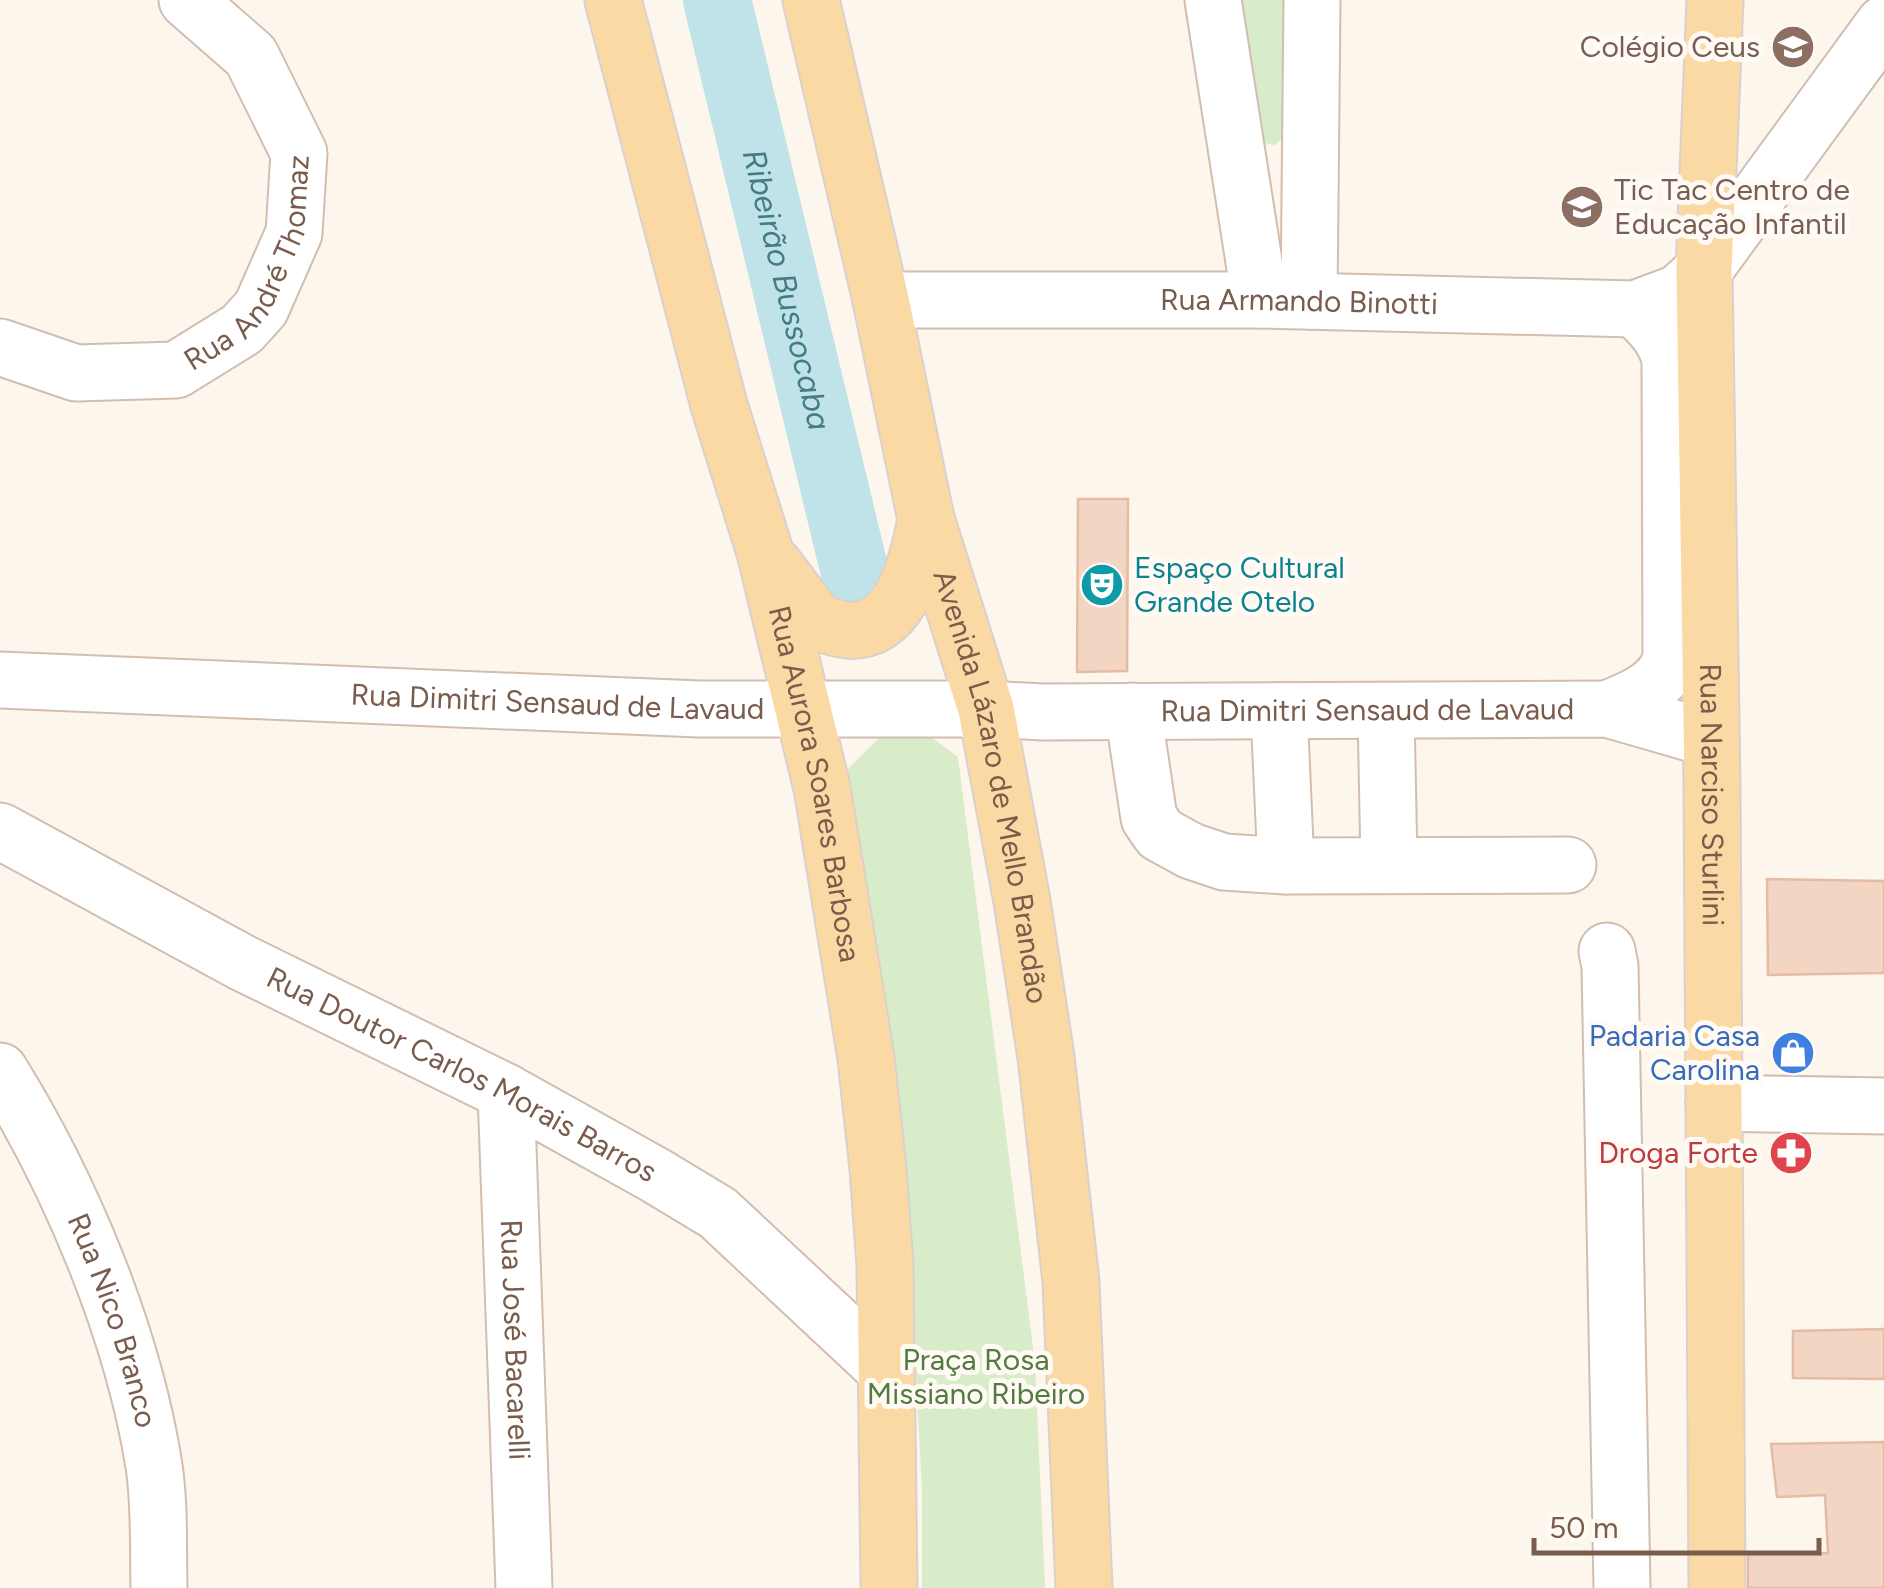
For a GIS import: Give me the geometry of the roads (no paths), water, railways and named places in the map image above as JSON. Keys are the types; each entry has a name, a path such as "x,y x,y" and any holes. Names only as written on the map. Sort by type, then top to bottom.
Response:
{"main road":[{"name":"Rua Aurora Soares Barbosa","path":"613,0 714,388 764,552 822,788 866,1058 885,1266 889,1588"},
{"name":"Avenida Lázaro de Mello Brandão","path":"811,0 881,300 926,519 986,709 1016,864 1048,1075 1071,1282 1084,1588"},
{"name":"Rua Narciso Sturlini","path":"1715,0 1704,270 1712,739 1716,1588"},
{"path":"764,552 818,623 858,630 886,618 903,591 917,558 926,519"}],"street":[{"name":"Rua André Thomaz","path":"0,346 76,373 176,370 242,329 261,308 294,233 299,153 251,56 187,0"},
{"path":"1212,0 1240,164 1285,301"},
{"path":"1285,301 1309,160 1312,0"},
{"name":"Rua Armando Binotti","path":"881,300 1285,301 1636,309 1678,293 1704,270 1884,24"},
{"path":"1240,164 1309,160"},
{"name":"Rua Narciso Sturlini","path":"1607,709 1636,698 1653,685 1672,656 1670,359 1657,330 1636,309"},
{"name":"Rua Dimitri Sensaud de Lavaud","path":"0,680 699,710 1607,709 1712,739"},
{"path":"1133,711 1149,818 1160,834 1191,852 1224,862 1286,866 1568,865"},
{"path":"1279,711 1286,866"},
{"path":"1386,711 1389,864"},
{"name":"Rua Doutor Carlos Morais Barros","path":"0,832 243,963 506,1092 718,1213 886,1370"},
{"path":"1607,951 1622,1588"},
{"name":"Rua Nico Branco","path":"0,1071 38,1132 107,1292 134,1379 154,1468 160,1588"},
{"name":"Rua José Bacarelli","path":"506,1092 524,1588"},
{"path":"1714,1103 1884,1106"}],"waterway":[{"name":"Ribeirão Bussocaba","path":"717,0 856,577"}],"place":[{"name":"Colégio Ceus","path":"1793,47"},
{"name":"Tic Tac Centro de Educação Infantil","path":"1582,207"},
{"name":"Espaço Cultural Grande Otelo","path":"1102,585"},
{"name":"Padaria Casa Carolina","path":"1793,1053"},
{"name":"Droga Forte","path":"1791,1153"}],"park label":[{"name":"Praça Rosa Missiano Ribeiro","path":"976,1377"}]}
